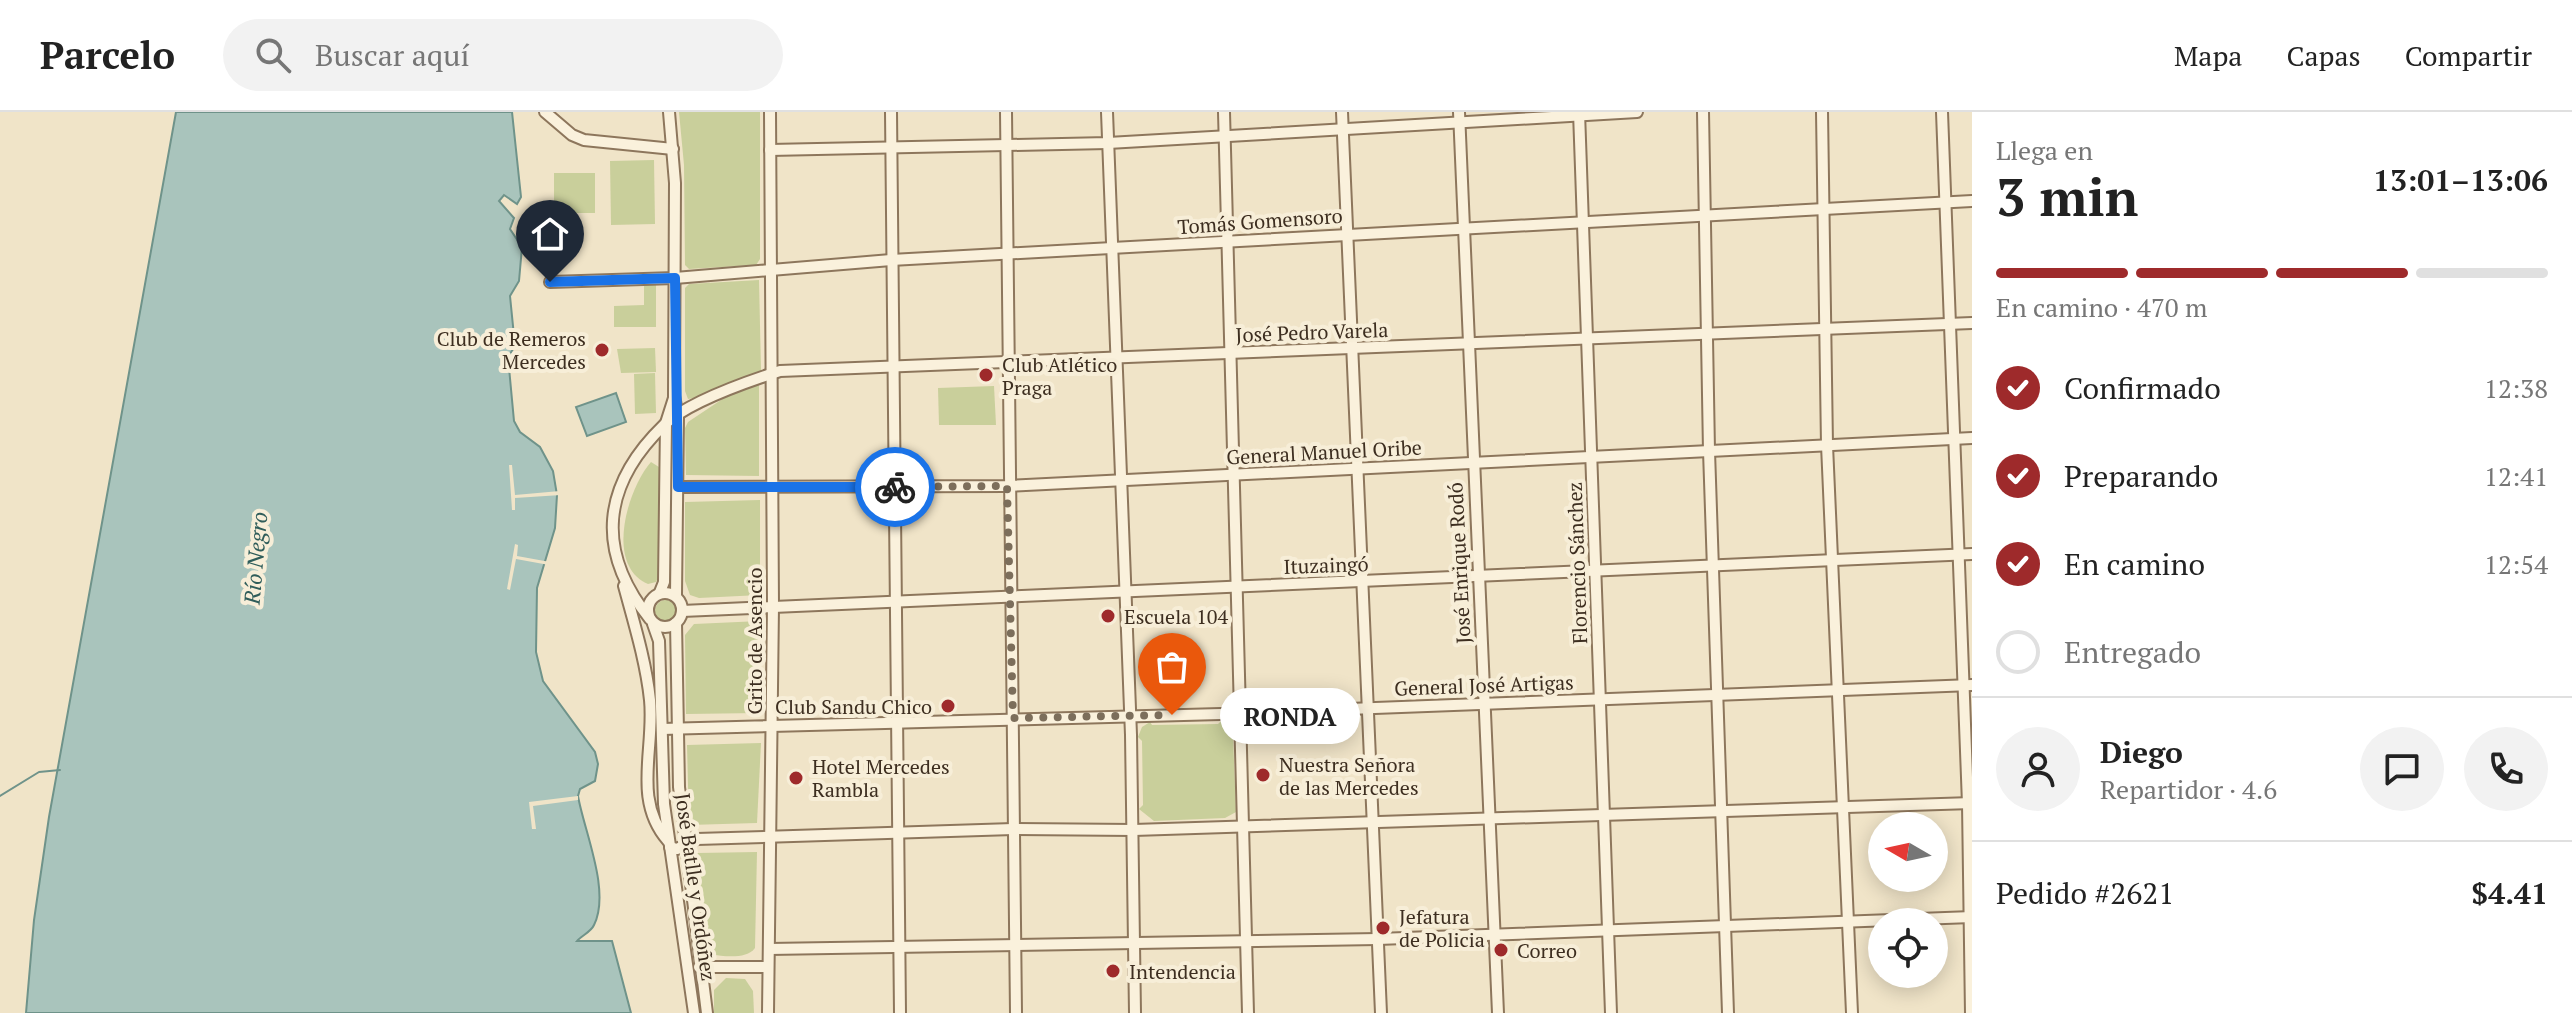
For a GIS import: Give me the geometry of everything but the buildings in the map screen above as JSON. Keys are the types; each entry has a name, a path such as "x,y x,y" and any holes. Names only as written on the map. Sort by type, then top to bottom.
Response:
{"street":[{"path":"545,112 572,135 584,140 673,149"},
{"path":"669,112 673,149 674,396 678,416 676,595 682,611 676,623 677,729 684,845 707,1013"},
{"name":"Grito de Asencio","path":"768,1013 773,606 770,112"},
{"path":"891,112 900,1013"},
{"path":"1006,112 1007,486 1016,1013"},
{"path":"1107,112 1134,830 1135,1013"},
{"path":"1224,112 1243,729 1248,1013"},
{"path":"1342,112 1370,823 1381,1013"},
{"path":"770,150 1108,143 1343,130 1459,118 1637,112"},
{"path":"1703,112 1712,566 1728,1013"},
{"path":"1822,112 1827,445 1835,560 1852,1013"},
{"path":"1942,112 1952,440 1967,685 1971,1013"},
{"name":"Florencio Sánchez","path":"1579,114 1611,1013"},
{"name":"José Enrique Rodó","path":"1459,118 1498,1013"},
{"name":"Tomás Gomensoro","path":"550,282 675,278 891,260 1581,220 1972,201"},
{"name":"José Pedro Varela","path":"666,423 728,389 790,369 1972,323"},
{"path":"652,621 650,604 664,582 666,423 674,396"},
{"path":"666,423 623,476 616,497 612,539 650,696 651,744 647,798 651,815 669,840 684,845 697,839 771,836 1013,829 1134,830 1970,804"},
{"name":"General Manuel Oribe","path":"678,487 1007,486 1972,438"},
{"name":"Ituzaingó","path":"682,611 1972,554"},
{"path":"620,569 652,621 667,629 676,623"},
{"path":"660,592 676,595"},
{"name":"José Batlle y Ordóñez","path":"652,621 659,641 669,840 690,968 694,1013"},
{"name":"General José Artigas","path":"662,729 1128,714 1221,714 1967,685"},
{"path":"1221,714 1232,718 1243,729"},
{"path":"1131,735 1137,724 1147,716"},
{"path":"1226,826 1244,807"},
{"path":"1133,810 1144,822 1157,828"},
{"path":"669,840 674,828 697,839"},
{"path":"769,949 1247,943 1971,917"},
{"path":"690,968 768,967"}],"green space":[{"path":"679,112 760,112 760,259 756,265 689,269 685,265 684,165"},
{"path":"654,160 655,224 611,225 610,161"},
{"path":"554,173 595,173 595,213 554,213"},
{"path":"759,280 761,371 700,397 688,399 685,391 685,288 689,284"},
{"path":"644,282 656,282 656,327 614,327 614,306 644,305"},
{"path":"655,348 656,372 621,373 617,349"},
{"path":"655,373 656,413 635,414 634,374"},
{"path":"759,385 759,476 686,475 685,428 688,422 730,394"},
{"path":"994,386 996,425 939,425 938,388"},
{"path":"651,462 659,467 660,574 656,582 648,584 635,574 627,561 624,526 635,489"},
{"path":"760,500 760,595 699,598 690,595 685,581 685,502"},
{"path":"662,600 670,600 677,611 670,622 662,622 655,615 655,607"},
{"path":"760,621 759,713 686,714 685,635 694,624"},
{"path":"1221,721 1230,724 1236,734 1233,736 1236,812 1225,818 1154,821 1139,809 1143,805 1142,741 1138,737 1142,727 1150,722 1152,725 1218,724"},
{"path":"761,743 757,823 689,825 687,745"},
{"path":"757,852 755,948 741,956 711,954 693,858 697,853"},
{"path":"726,978 745,979 753,991 754,1013 714,1013 714,990"}],"water":[{"name":"Río Negro","path":"176,112 512,112 521,197 517,204 504,195 499,201 514,218 510,229 522,247 519,281 510,296 515,346 508,357 514,421 520,432 540,447 553,471 557,495 555,528 537,588 536,652 543,681 595,752 598,764 595,781 580,789 578,796 595,861 600,895 593,927 577,941 612,941 631,1013 26,1013 34,920 49,817"},
{"path":"616,393 626,422 587,436 576,407"}],"pier":[{"path":"509,465 512,465 515,495 560,491 561,495 515,498 515,510 512,510"},
{"path":"515,544 518,545 517,556 550,562 549,565 516,559 510,590 507,589"},
{"path":"578,796 578,800 533,806 536,829 532,829 529,802"}],"waterway":[{"path":"0,796 39,772 60,770"}],"way so far":[{"path":"895,487 1007,486 1013,718 1172,715"}],"place":[{"name":"Club de Remeros Mercedes","path":"602,350"},
{"name":"Club Atlético Praga","path":"986,375"},
{"name":"Escuela 104","path":"1108,616"},
{"name":"Club Sandu Chico","path":"948,706"},
{"name":"RONDA","path":"1172,715"},
{"name":"Nuestra Señora de las Mercedes","path":"1263,775"},
{"name":"Hotel Mercedes Rambla","path":"796,778"},
{"name":"Jefatura de Policia","path":"1383,928"},
{"name":"Correo","path":"1501,950"},
{"name":"Intendencia","path":"1113,971"}],"route":[{"path":"550,282 675,278 674,396 678,416 678,487 895,487"}]}
